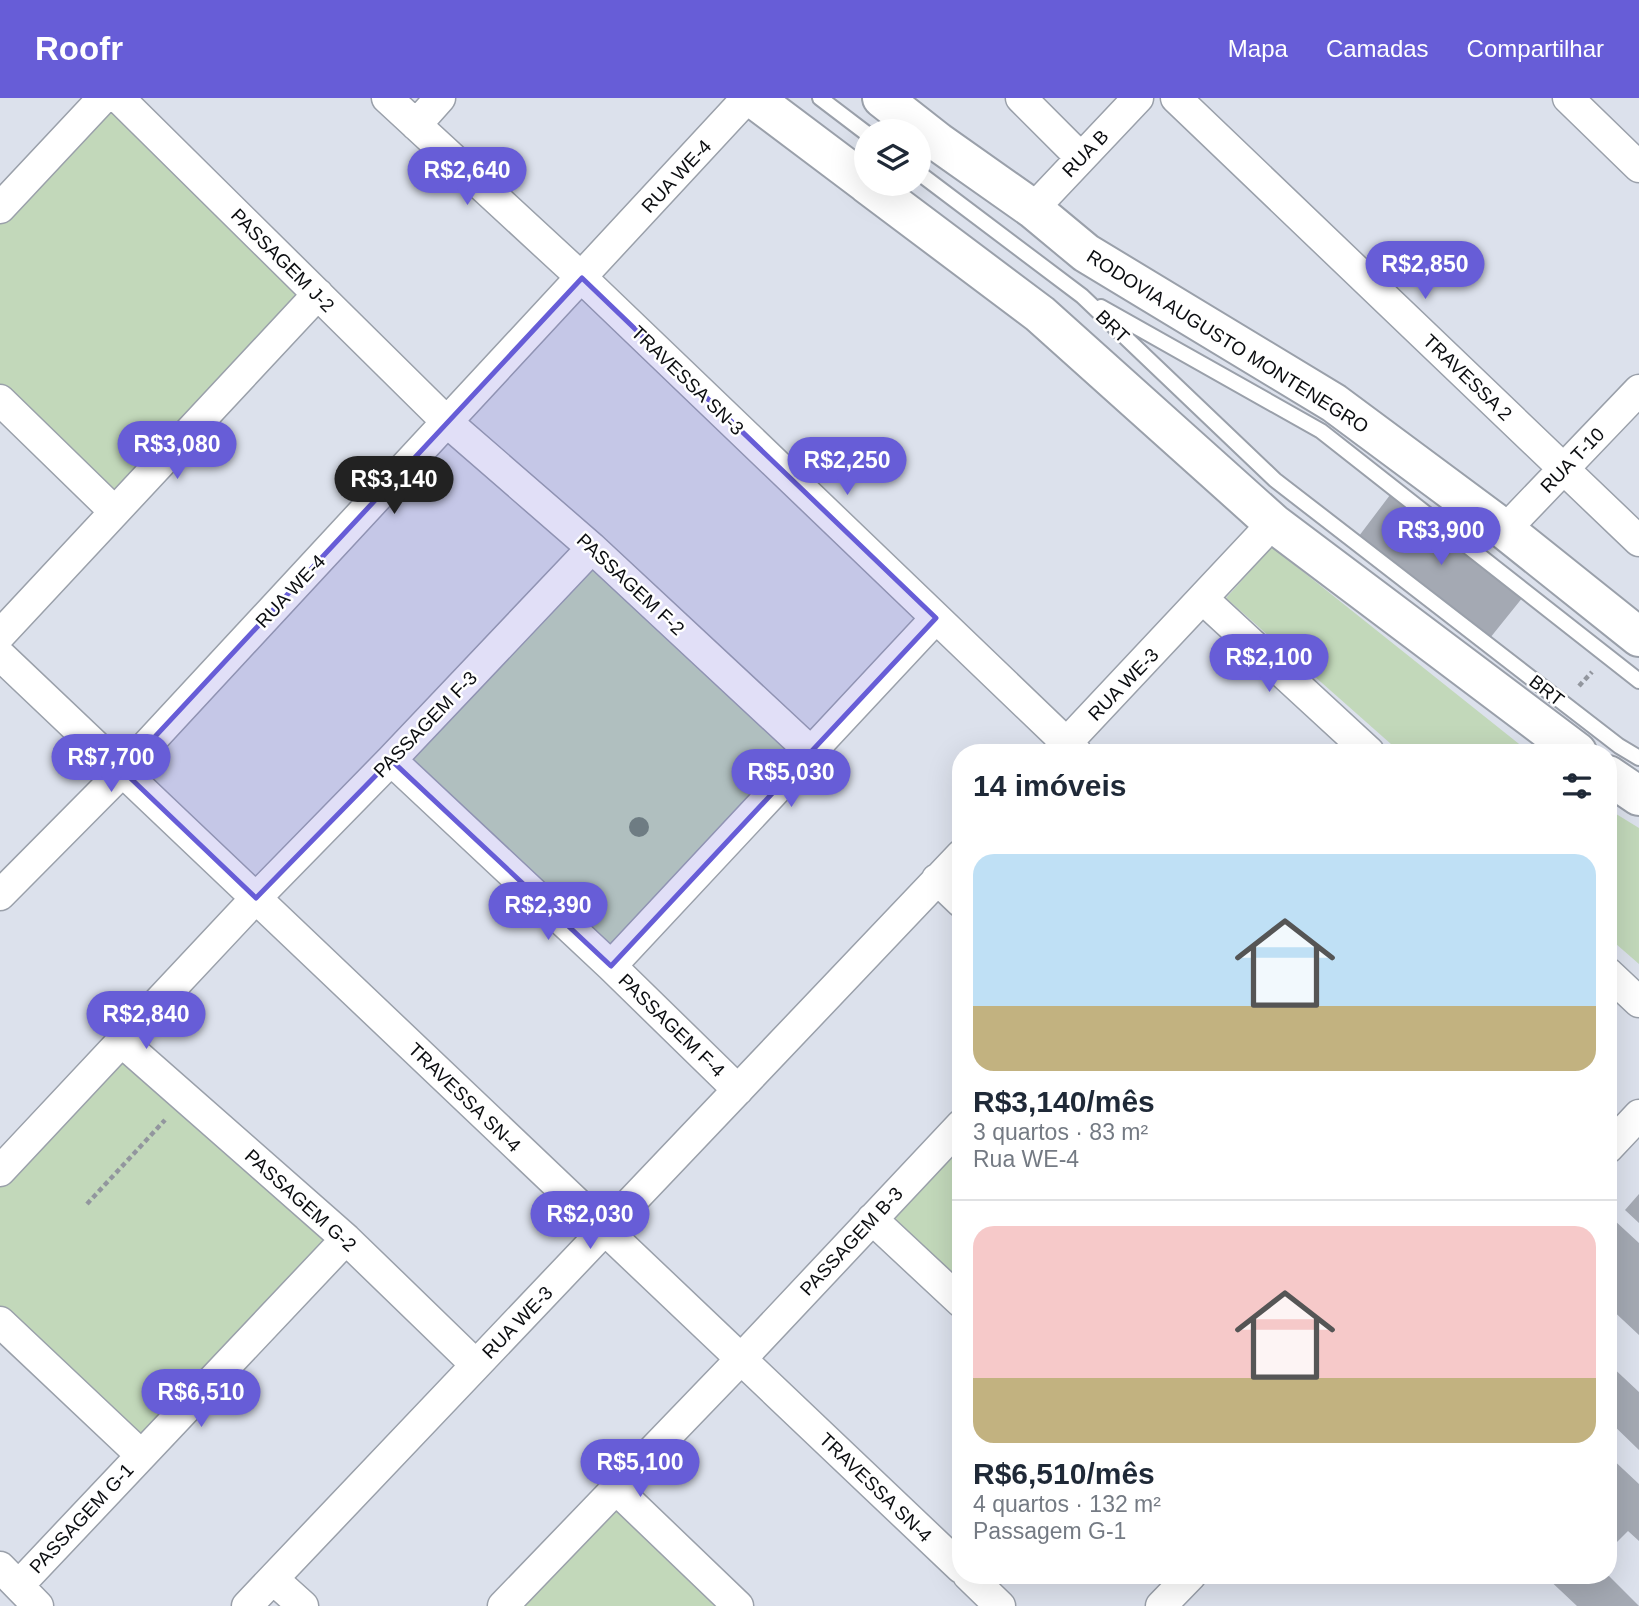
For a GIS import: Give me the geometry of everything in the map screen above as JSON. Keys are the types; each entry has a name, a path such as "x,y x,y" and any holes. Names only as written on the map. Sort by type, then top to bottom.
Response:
{"main road":[{"path":"753,98 854,173"},
{"name":"RODOVIA AUGUSTO MONTENEGRO","path":"882,98 938,142 1033,209 1086,253 1334,403 1505,530 1639,637"},
{"path":"884,196 1040,314 1273,523 1566,744"},
{"path":"1617,781 1639,796"}],"street":[{"path":"0,208 103,98"},
{"name":"PASSAGEM J-2","path":"119,98 447,422"},
{"name":"TRAVESSA SN-3","path":"387,98 582,278 936,618 1061,744"},
{"path":"416,125 440,98"},
{"name":"RUA WE-4","path":"0,895 123,771 747,98"},
{"path":"1021,98 1081,158"},
{"name":"RUA B","path":"1033,209 1138,98"},
{"name":"TRAVESSA 2","path":"1176,98 1639,541"},
{"path":"1568,98 1639,167"},
{"path":"0,635 318,294"},
{"name":"RUA T-10","path":"1505,530 1639,390"},
{"path":"0,400 114,511"},
{"name":"PASSAGEM F-2","path":"447,422 592,548 810,751"},
{"name":"RUA WE-3","path":"1072,744 1273,523"},
{"name":"PASSAGEM F-3","path":"0,1171 256,898 592,548"},
{"path":"1203,599 1360,744"},
{"path":"611,966 936,618"},
{"name":"TRAVESSA SN-4","path":"0,655 952,1559"},
{"name":"PASSAGEM F-4","path":"391,760 611,966 738,1090"},
{"name":"RUA WE-3","path":"247,1606 952,864"},
{"path":"937,879 952,893"},
{"path":"1617,982 1639,1002"},
{"name":"PASSAGEM G-2","path":"121,1041 346,1238 476,1365"},
{"path":"1617,1138 1639,1115"},
{"name":"PASSAGEM B-3","path":"503,1606 952,1135"},
{"path":"872,1219 952,1294"},
{"name":"PASSAGEM G-1","path":"19,1586 346,1238"},
{"path":"0,1322 141,1455"},
{"path":"615,1488 738,1606"},
{"path":"273,1579 303,1606"},
{"path":"977,1584 1000,1606"},
{"path":"1161,1606 1182,1584"}],"lane":[{"path":"820,98 854,124"},
{"path":"931,182 1082,296"},
{"name":"BRT","path":"1082,296 1321,431 1639,681"},
{"name":"BRT","path":"1082,296 1275,480 1616,744"},
{"name":"BRT","path":"1617,744 1639,758"}],"path":[{"path":"1565,704 1606,655"},
{"path":"87,1204 166,1119"}],"highlighted area":[{"path":"582,278 936,618 611,966 391,760 256,898 123,771"}],"green space":[{"path":"103,98 318,294 114,511 0,400 0,208"},
{"path":"1272,547 1519,744 1391,744 1226,598"},
{"path":"592,548 810,751 611,966 391,760"},
{"path":"1617,815 1639,828 1639,964 1617,945"},
{"path":"121,1041 346,1239 141,1455 0,1322 0,1171"},
{"path":"952,1135 952,1294 872,1219"},
{"path":"615,1488 738,1606 504,1606"}],"building":[{"path":"1390,495 1523,597 1490,638 1359,536"},
{"path":"1639,1194 1639,1223 1625,1210"},
{"path":"1617,1223 1639,1243 1639,1335 1617,1314"},
{"path":"1617,1371 1639,1392 1639,1450 1617,1429"},
{"path":"1617,1463 1639,1484 1639,1541 1628,1531 1617,1542"},
{"path":"1554,1584 1617,1584 1639,1606 1577,1606"}]}
